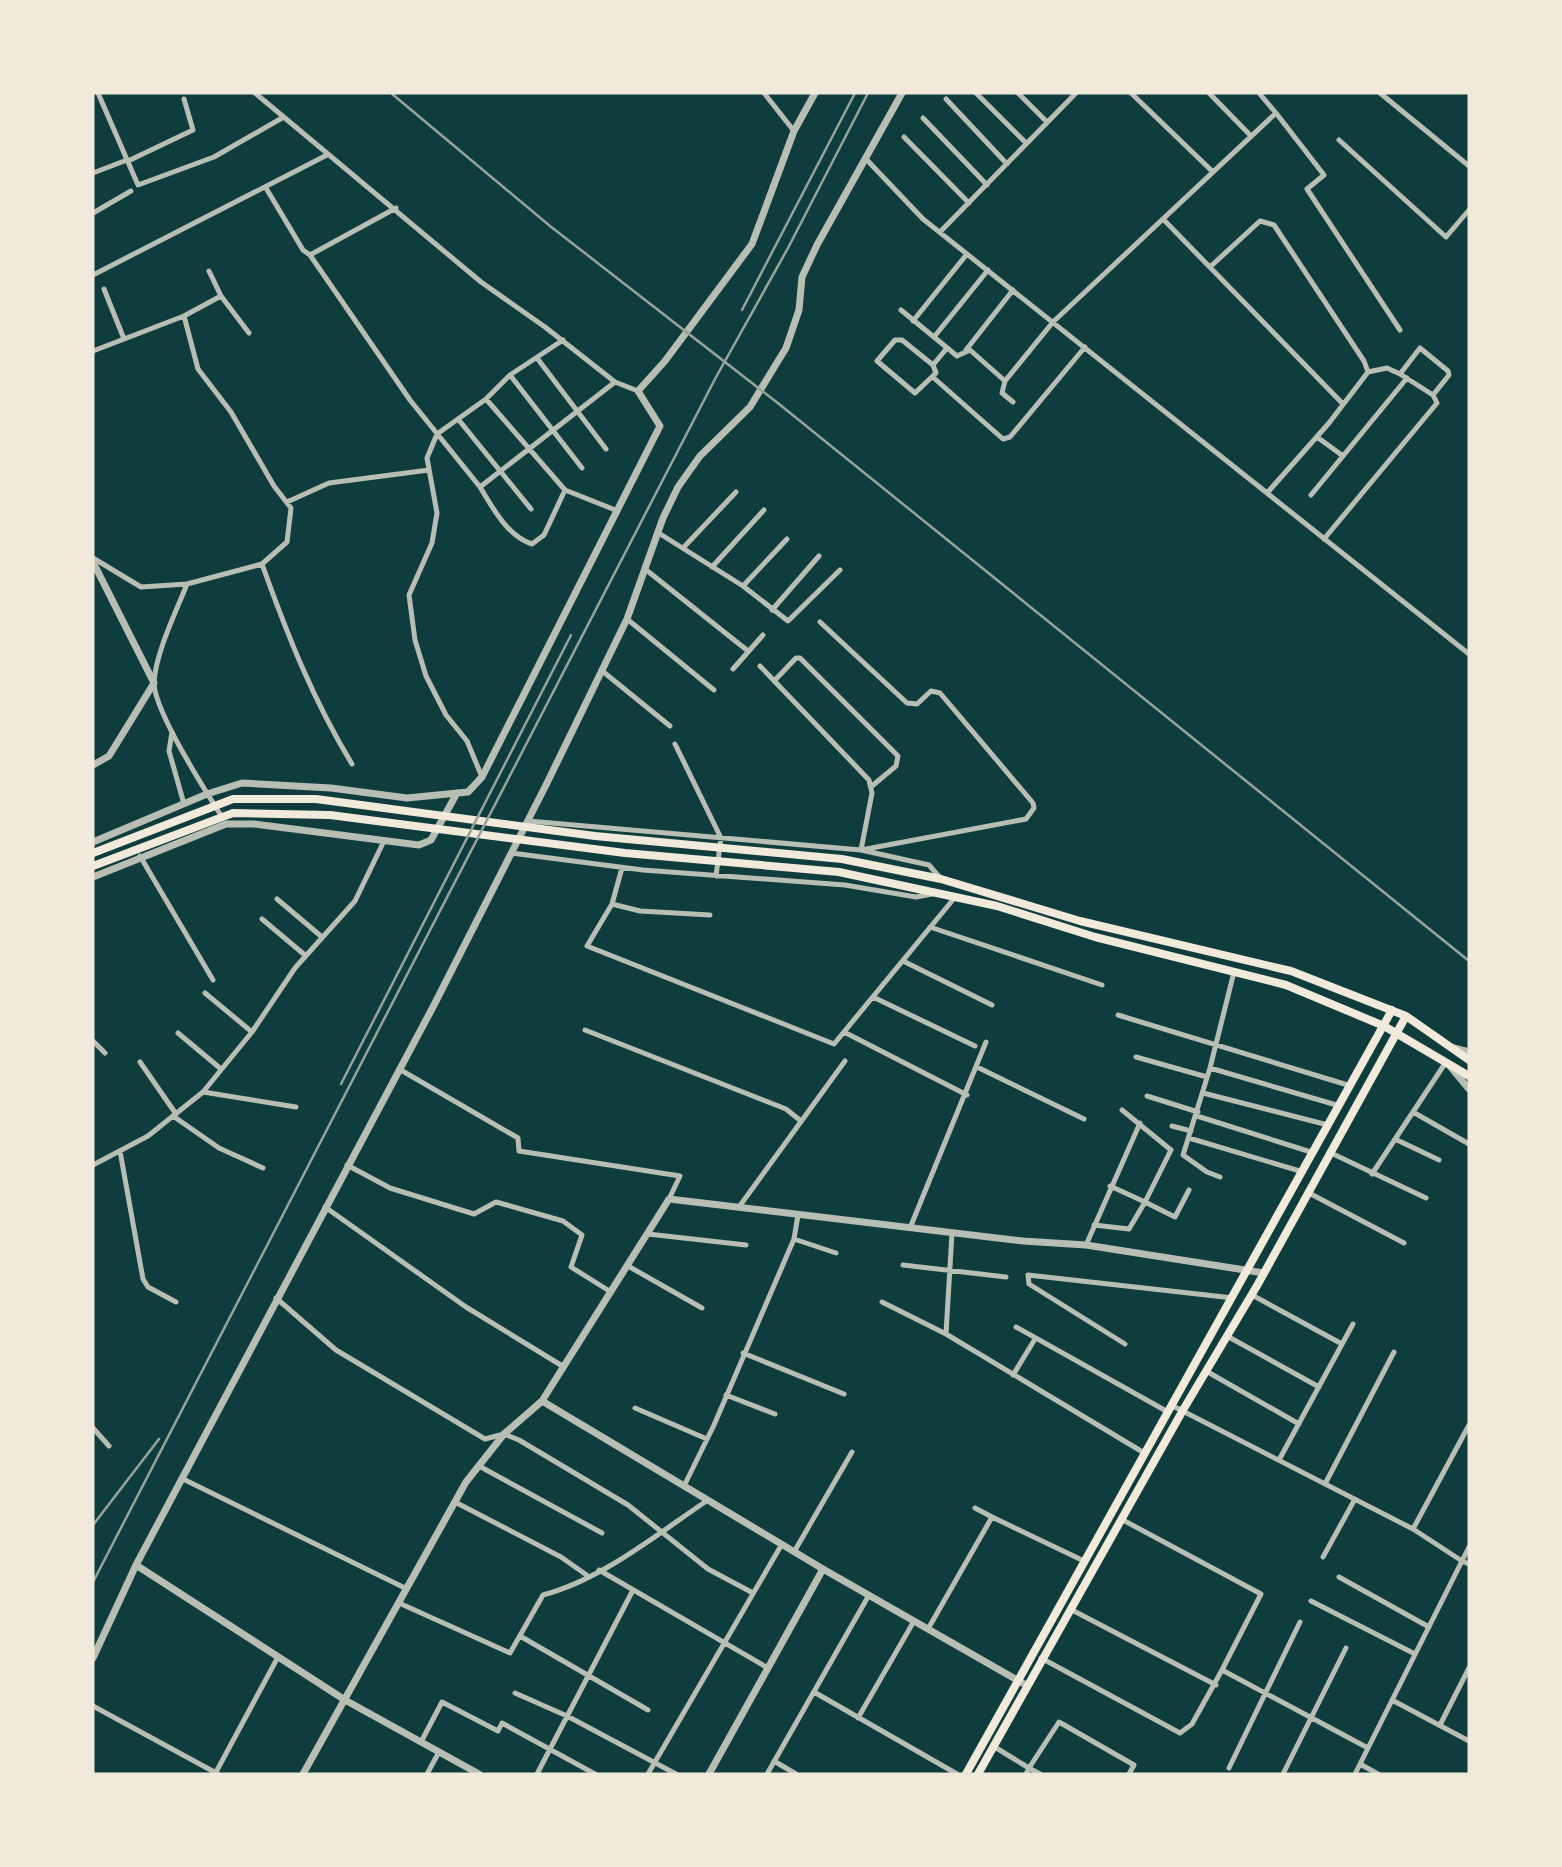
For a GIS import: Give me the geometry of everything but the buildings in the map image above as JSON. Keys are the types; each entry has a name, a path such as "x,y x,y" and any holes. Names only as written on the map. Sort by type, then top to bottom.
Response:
{"main road":[{"path":"94,852 233,799 316,799 595,836 842,859 940,879 1080,921 1291,971 1406,1016 1469,1060"},
{"path":"93,866 233,813 330,815 625,853 839,872 942,892 1095,937 1286,985 1384,1026 1469,1076"},
{"path":"966,1774 1250,1269 1392,1010"},
{"path":"978,1774 1041,1658 1252,1295 1406,1016"}],"street":[{"path":"98,93 138,185 214,158 282,118"},
{"path":"93,842 207,794 242,783 331,788 407,798 468,792 482,777 660,426 639,391 615,382 564,340 481,282 396,208 327,155 255,93"},
{"path":"764,93 794,131"},
{"path":"639,391 665,361 752,244 794,131 815,93"},
{"path":"93,1658 136,1565 181,1478 528,821 626,619 657,533 678,487 700,456 750,407 786,348 799,310 802,277 817,245 902,93"},
{"path":"976,93 1026,143"},
{"path":"1018,93 1047,122"},
{"path":"940,232 1076,93"},
{"path":"1131,93 1212,171"},
{"path":"1209,93 1251,136"},
{"path":"1259,93 1324,175 1307,189 1400,330"},
{"path":"1380,93 1469,166"},
{"path":"93,173 193,130 184,99"},
{"path":"946,99 1007,164"},
{"path":"1013,402 1002,393 1005,381 1054,322 1276,113"},
{"path":"923,118 987,184"},
{"path":"904,138 969,203"},
{"path":"1339,139 1446,237 1469,210"},
{"path":"93,275 213,211 327,155"},
{"path":"866,159 923,219 1469,654"},
{"path":"266,187 303,250 310,255 357,327 480,487 501,520 517,535 533,544 544,535 565,490"},
{"path":"93,213 131,191"},
{"path":"310,255 396,208"},
{"path":"1163,219 1343,404"},
{"path":"1210,267 1260,221 1274,225 1364,361 1368,372"},
{"path":"913,321 967,254"},
{"path":"209,271 221,296 249,333"},
{"path":"934,337 988,271"},
{"path":"104,289 124,339"},
{"path":"901,310 957,356 966,350 1013,290"},
{"path":"93,351 184,316 221,296"},
{"path":"93,560 141,587 187,584 262,564 287,542 291,508 231,412 198,369 184,316"},
{"path":"482,777 467,741 446,716 426,676 415,640 409,595 432,543 437,513 426,458 438,434 486,399 510,375 564,340"},
{"path":"895,340 902,340 933,365 936,373 915,393 878,365 877,361 895,340"},
{"path":"935,379 1003,439 1010,437 1085,347"},
{"path":"933,365 947,348"},
{"path":"1400,374 1417,349 1422,349 1448,371 1448,375 1433,395"},
{"path":"966,350 1005,381"},
{"path":"537,358 606,449"},
{"path":"1268,493 1368,372 1387,368 1433,395 1437,403 1324,538"},
{"path":"510,375 582,468"},
{"path":"1311,495 1407,379"},
{"path":"480,487 615,382"},
{"path":"486,399 565,490 619,511"},
{"path":"458,419 531,509"},
{"path":"1317,437 1343,456"},
{"path":"287,502 329,483 429,470"},
{"path":"683,548 736,492"},
{"path":"712,567 764,510"},
{"path":"657,533 743,586 785,620 793,620 840,570"},
{"path":"743,586 786,539"},
{"path":"772,610 819,556"},
{"path":"93,560 154,683 172,733 226,824"},
{"path":"262,564 292,648 326,721 352,764"},
{"path":"645,569 748,651"},
{"path":"93,765 109,756 154,683 165,640 187,584"},
{"path":"626,619 714,690"},
{"path":"820,622 907,704 917,704 931,691 940,692 1033,803 1034,808 1026,819 861,850"},
{"path":"733,669 763,635"},
{"path":"775,680 796,658 800,658 898,756 896,766 872,786 861,850"},
{"path":"760,666 872,786"},
{"path":"601,670 670,726"},
{"path":"172,733 169,751 184,804"},
{"path":"674,744 721,838 716,876"},
{"path":"93,877 140,856 226,824 254,824 419,845 431,840 457,793"},
{"path":"528,821 861,850 929,864 940,879"},
{"path":"93,1165 148,1136 203,1092 252,1032 306,956 355,901 384,841"},
{"path":"511,853 622,868 845,885 916,897 942,892"},
{"path":"140,856 213,980"},
{"path":"622,868 612,904 587,946 834,1044 956,896"},
{"path":"277,899 322,937"},
{"path":"612,904 640,911 710,915"},
{"path":"262,919 306,956"},
{"path":"930,927 1102,985"},
{"path":"902,961 992,1005"},
{"path":"1220,1177 1207,1172 1183,1155 1198,1114 1234,972"},
{"path":"205,993 252,1032"},
{"path":"873,997 975,1046"},
{"path":"1118,1015 1351,1086"},
{"path":"585,1030 786,1109 801,1121"},
{"path":"844,1032 967,1095"},
{"path":"178,1033 221,1069"},
{"path":"93,1041 104,1053"},
{"path":"910,1228 967,1095 986,1042"},
{"path":"1453,1048 1469,1052"},
{"path":"1136,1057 1207,1077"},
{"path":"739,1207 845,1061"},
{"path":"140,1062 175,1115 219,1148 263,1168"},
{"path":"1372,1174 1446,1062 1469,1089"},
{"path":"977,1067 1084,1119"},
{"path":"1210,1068 1340,1106"},
{"path":"303,1774 455,1502 504,1434 542,1402 648,1234 680,1176 519,1151 517,1138 399,1069"},
{"path":"203,1092 296,1107"},
{"path":"1203,1093 1328,1125"},
{"path":"1147,1096 1314,1153"},
{"path":"1094,1225 1129,1229 1171,1150 1122,1110"},
{"path":"1413,1112 1469,1143"},
{"path":"1086,1245 1140,1123"},
{"path":"1172,1126 1191,1131"},
{"path":"1189,1138 1303,1172"},
{"path":"1395,1139 1439,1160"},
{"path":"120,1151 143,1279 148,1287 176,1303"},
{"path":"1331,1153 1426,1198"},
{"path":"347,1165 390,1188 474,1214 496,1202 563,1221 582,1236 571,1267 611,1292"},
{"path":"1110,1186 1175,1217 1189,1190"},
{"path":"1309,1193 1404,1243"},
{"path":"669,1199 952,1233 1086,1245 1264,1273"},
{"path":"325,1207 466,1307 564,1367"},
{"path":"684,1486 794,1238 799,1214"},
{"path":"946,1334 952,1233"},
{"path":"648,1234 746,1245"},
{"path":"794,1238 836,1253"},
{"path":"903,1265 1006,1277"},
{"path":"628,1266 702,1308"},
{"path":"1125,1344 1029,1284 1028,1275 1233,1298"},
{"path":"1252,1295 1342,1344"},
{"path":"276,1298 336,1350 485,1439 504,1434 519,1440 628,1505 708,1569 753,1593"},
{"path":"882,1302 946,1334 1146,1454"},
{"path":"1279,1460 1353,1324"},
{"path":"1016,1327 1170,1409 1183,1410 1413,1529 1469,1564"},
{"path":"1227,1336 1319,1387"},
{"path":"1013,1375 1035,1339"},
{"path":"1325,1484 1394,1352"},
{"path":"743,1353 844,1394"},
{"path":"1206,1371 1299,1424"},
{"path":"726,1395 775,1414"},
{"path":"542,1402 823,1569 1026,1685"},
{"path":"635,1408 707,1439"},
{"path":"1413,1529 1469,1425"},
{"path":"93,1428 109,1446"},
{"path":"794,1552 852,1452"},
{"path":"479,1466 602,1534"},
{"path":"181,1478 407,1589"},
{"path":"1323,1557 1355,1499"},
{"path":"399,1603 510,1653 543,1595 562,1590 599,1570 708,1500"},
{"path":"455,1502 561,1557 588,1576"},
{"path":"975,1508 1084,1561"},
{"path":"928,1629 992,1517"},
{"path":"1041,1658 1180,1733 1192,1724 1216,1685 1261,1594 1121,1519"},
{"path":"648,1774 782,1545"},
{"path":"1354,1774 1469,1547"},
{"path":"136,1565 345,1700 479,1774"},
{"path":"709,1774 823,1569"},
{"path":"599,1570 768,1668"},
{"path":"1339,1577 1429,1626"},
{"path":"537,1774 633,1590"},
{"path":"766,1774 869,1595"},
{"path":"1311,1601 1415,1654"},
{"path":"1070,1609 1216,1685"},
{"path":"859,1718 914,1621"},
{"path":"1229,1768 1300,1622"},
{"path":"520,1636 648,1710"},
{"path":"1283,1774 1346,1648"},
{"path":"93,1706 216,1774 278,1657"},
{"path":"1440,1725 1469,1668"},
{"path":"1222,1670 1368,1748"},
{"path":"814,1692 957,1774"},
{"path":"515,1693 568,1716 676,1774"},
{"path":"1392,1700 1469,1741"},
{"path":"421,1742 442,1702 498,1731 502,1723 595,1774"},
{"path":"1026,1774 1059,1722 1134,1765 1129,1774"},
{"path":"993,1746 1040,1774"},
{"path":"427,1774 439,1752"},
{"path":"774,1760 796,1774"},
{"path":"1360,1764 1378,1774"}],"railway":[{"path":"391,93 550,226 779,404 1469,961"},
{"path":"742,310 855,93"},
{"path":"93,1582 715,379 788,248 868,93"},
{"path":"341,1084 571,635"},
{"path":"93,1525 159,1439"}]}
